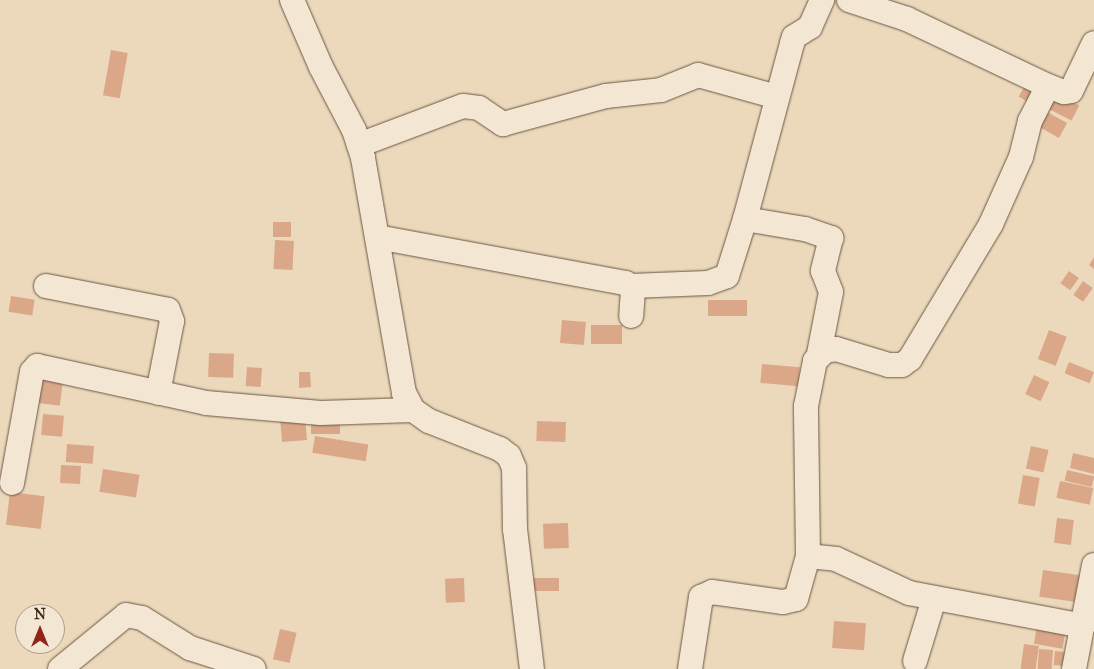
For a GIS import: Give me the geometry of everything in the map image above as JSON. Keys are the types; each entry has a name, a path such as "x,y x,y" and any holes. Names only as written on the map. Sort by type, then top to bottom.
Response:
{"street":[{"path":"292,0 359,145 377,237 399,379 413,410 429,421 500,449 509,456 514,468 515,529 532,669"},
{"path":"377,237 632,286 708,283 726,276 745,219 794,37 810,27 822,0"},
{"path":"850,0 907,19 1064,92 1071,91 1094,43"},
{"path":"359,145 463,106 479,108 503,124 606,96 661,90 698,75 777,97"},
{"path":"819,354 836,349 896,366 910,359 991,224 1021,157 1030,121 1048,86"},
{"path":"690,669 701,596 712,592 783,602 796,599 808,556 806,406 809,382 819,354 832,292 822,271 832,238 805,229 745,219"},
{"path":"46,286 168,310 172,322 158,393"},
{"path":"631,316 632,286"},
{"path":"12,484 32,372 37,366 206,403 321,413 413,410"},
{"path":"808,556 836,559 896,588 934,599 1087,623"},
{"path":"1074,669 1087,623 1094,565"},
{"path":"915,661 934,599"},
{"path":"60,669 126,615 142,618 190,648 254,669"}],"building":[{"path":"111,50 128,53 120,98 103,95"},
{"path":"1028,81 1043,90 1033,105 1019,96"},
{"path":"1049,90 1079,105 1072,121 1041,105"},
{"path":"1040,108 1067,123 1059,138 1032,123"},
{"path":"273,222 291,222 291,237 273,237"},
{"path":"275,240 294,241 292,270 273,269"},
{"path":"1094,257 1094,269 1089,265"},
{"path":"1069,271 1079,278 1070,290 1060,283"},
{"path":"1083,281 1093,288 1083,302 1073,295"},
{"path":"11,296 35,300 32,316 8,312"},
{"path":"708,300 747,300 747,316 708,316"},
{"path":"562,320 586,322 584,345 560,343"},
{"path":"591,325 622,325 622,344 591,344"},
{"path":"1049,330 1067,337 1056,366 1038,359"},
{"path":"209,353 234,354 233,378 208,377"},
{"path":"1069,362 1094,372 1090,383 1065,373"},
{"path":"762,364 800,367 798,386 760,383"},
{"path":"247,367 262,368 261,387 246,386"},
{"path":"299,372 310,372 311,387 299,388"},
{"path":"1034,375 1049,382 1041,401 1025,394"},
{"path":"31,378 63,382 60,406 28,402"},
{"path":"43,414 64,416 62,437 41,435"},
{"path":"305,417 307,440 282,442 280,419"},
{"path":"311,419 340,419 340,434 311,434"},
{"path":"537,421 566,422 565,442 536,441"},
{"path":"315,436 368,444 366,461 312,453"},
{"path":"67,444 94,446 93,464 66,462"},
{"path":"1031,446 1049,450 1043,472 1026,468"},
{"path":"1073,453 1094,458 1094,474 1070,468"},
{"path":"61,465 81,466 80,484 60,483"},
{"path":"103,469 140,475 136,498 99,492"},
{"path":"1067,470 1094,476 1092,487 1065,481"},
{"path":"1023,475 1040,478 1035,507 1018,504"},
{"path":"1060,481 1093,488 1090,505 1056,498"},
{"path":"10,492 45,496 41,529 6,525"},
{"path":"1057,518 1074,520 1071,545 1054,543"},
{"path":"568,523 569,548 544,549 543,524"},
{"path":"1043,570 1086,576 1082,603 1039,597"},
{"path":"464,578 465,602 446,603 445,579"},
{"path":"529,578 559,578 559,591 529,591"},
{"path":"834,621 866,623 864,650 832,648"},
{"path":"1037,626 1066,631 1062,649 1034,644"},
{"path":"280,629 297,633 290,663 273,659"},
{"path":"1024,644 1039,646 1036,669 1021,669"},
{"path":"1039,649 1053,650 1052,669 1038,669"},
{"path":"1055,651 1065,652 1063,666 1054,665"}]}
